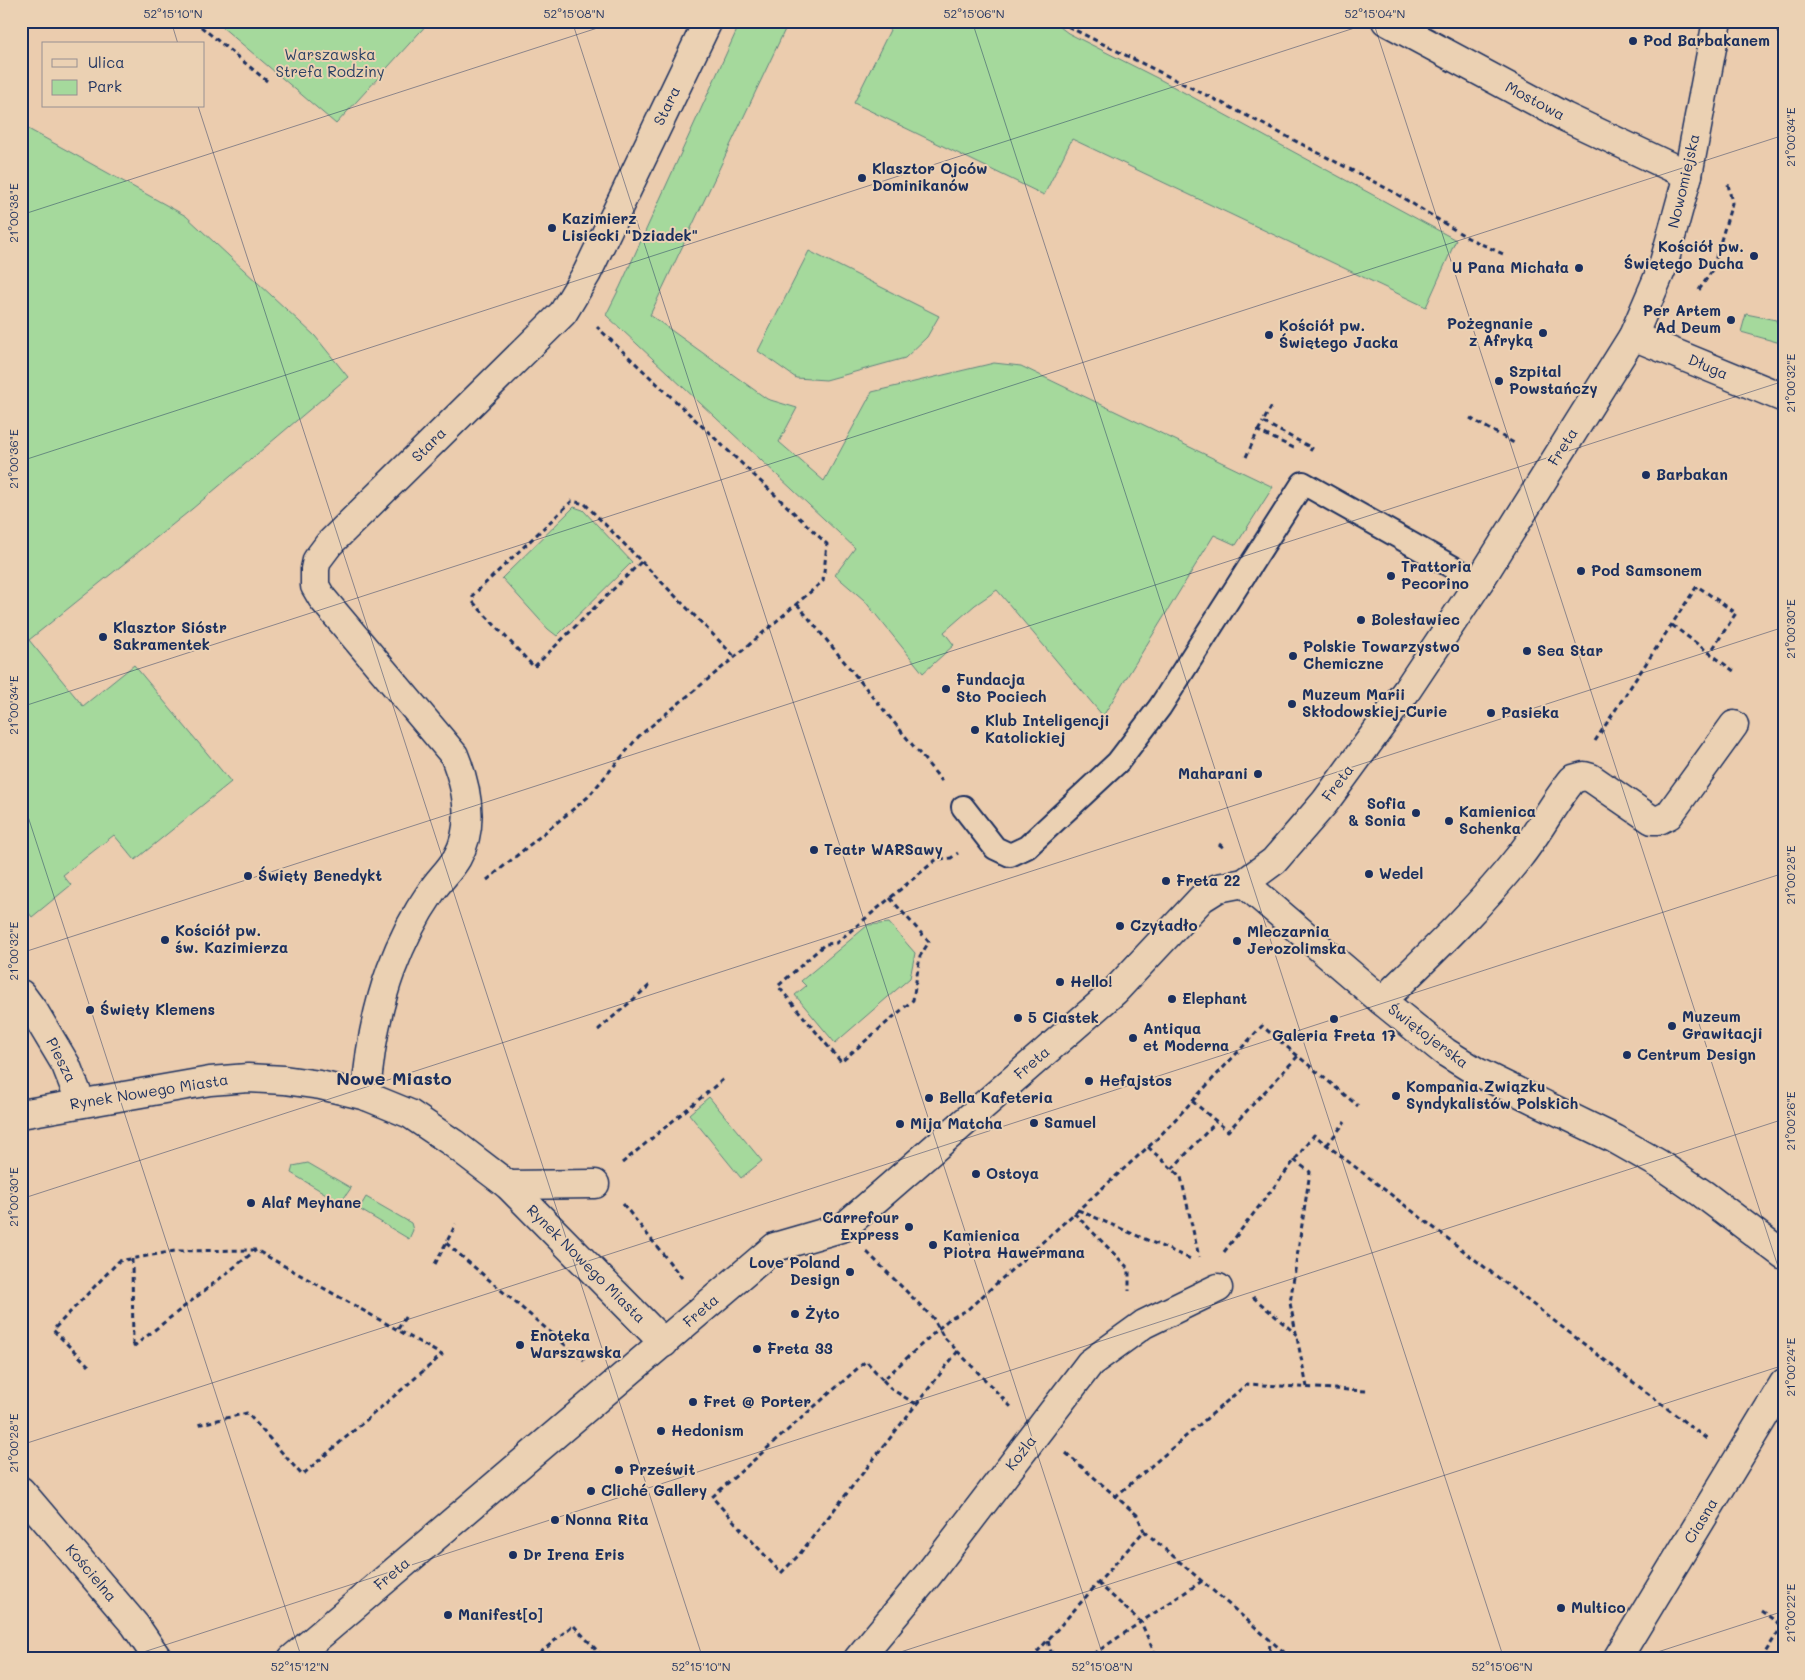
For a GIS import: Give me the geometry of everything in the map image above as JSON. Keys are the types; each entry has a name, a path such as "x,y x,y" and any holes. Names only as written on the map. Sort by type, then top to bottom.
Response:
{"street":[{"name":"Stara","path":"366,1096 370,1053 376,1019 391,969 409,930 426,900 456,858 464,843 467,820 466,794 463,777 454,755 322,598 315,586 317,560 329,544 563,313 587,274 708,21"},
{"name":"Mostowa","path":"1386,21 1565,117 1688,175"},
{"name":"Nowomiejska","path":"1633,336 1663,266 1688,175 1717,21"},
{"name":"Długa","path":"1633,336 1784,398"},
{"name":"Freta","path":"292,1659 775,1247 844,1226 1115,991 1202,898 1218,888 1244,883 1274,860 1324,802 1407,690 1479,582 1633,336"},
{"path":"1382,1001 1492,890 1520,856 1573,778 1579,776 1591,778 1652,820 1665,818 1734,725"},
{"name":"Świętojerska","path":"1244,883 1382,1001 1445,1052 1477,1072 1615,1139 1659,1164 1703,1194 1784,1255"},
{"name":"Piesza","path":"21,994 36,1013 66,1065 81,1103"},
{"name":"Rynek Nowego Miasta","path":"21,1114 210,1080 248,1078 320,1085 366,1096 410,1114 453,1143 508,1185 664,1343"},
{"name":"Rynek Nowego Miasta","path":"508,1185 595,1184"},
{"name":"Koźla","path":"858,1659 928,1575 1090,1363 1144,1324 1218,1288"},
{"name":"Ciasna","path":"1617,1659 1784,1383"},
{"name":"Kościelna","path":"21,1491 135,1625 158,1659"}],"lane":[{"path":"963,807 995,848 1010,855 1027,848 1118,762 1160,707 1303,483 1479,582"}],"path":[{"path":"194,21 267,81"},
{"path":"1061,21 1068,27 1210,97 1365,177 1395,193 1468,238 1503,254"},
{"path":"1699,290 1712,271 1732,203 1728,184"},
{"path":"1722,237 1729,239"},
{"path":"487,880 588,797 639,736 823,581 827,544 596,326"},
{"path":"1246,456 1271,407"},
{"path":"1470,418 1514,443"},
{"path":"1263,422 1312,448 1308,456"},
{"path":"1258,431 1300,452"},
{"path":"641,562 534,667 472,602 472,596 572,501 585,504 735,657"},
{"path":"1579,776 1589,750 1697,586 1736,612 1710,653"},
{"path":"797,604 872,693 963,807"},
{"path":"1672,625 1735,672"},
{"path":"890,898 928,942 920,956 913,1000 841,1062 778,986 825,944 836,943 890,898 937,859 951,858 983,831"},
{"path":"1219,844 1225,850"},
{"path":"598,1030 650,985"},
{"path":"883,1380 948,1320 967,1310 1148,1147 1262,1026 1358,1106"},
{"path":"1192,1102 1228,1131 1298,1056"},
{"path":"620,1165 726,1077"},
{"path":"1172,1169 1216,1122"},
{"path":"1327,1145 1345,1122"},
{"path":"1221,1256 1314,1135 1714,1445"},
{"path":"1078,1210 1200,1263 1181,1177 1148,1147"},
{"path":"1294,1160 1310,1172 1290,1303 1307,1387"},
{"path":"620,1200 682,1278"},
{"path":"1074,1213 1129,1269 1128,1311 1144,1324"},
{"path":"435,1264 456,1224"},
{"path":"446,1243 584,1362"},
{"path":"864,1248 932,1318 942,1336 1016,1412"},
{"path":"132,1259 133,1347 256,1250"},
{"path":"89,1366 53,1330 119,1261 175,1251 256,1250 442,1355 302,1475 247,1413 197,1425"},
{"path":"1252,1296 1297,1336"},
{"path":"398,1329 406,1314"},
{"path":"916,1404 891,1389 866,1361 712,1497 781,1573 798,1556 958,1351"},
{"path":"1115,1497 1247,1384 1367,1391"},
{"path":"1062,1450 1136,1516 1144,1531 1292,1659"},
{"path":"1031,1659 1144,1531"},
{"path":"1086,1659 1202,1581"},
{"path":"1098,1583 1141,1622 1157,1659"},
{"path":"1761,1611 1783,1625 1761,1659"},
{"path":"533,1659 572,1625 605,1659"},
{"path":"1048,1640 1052,1659"},
{"path":"1269,1659 1270,1640"}],"green space":[{"name":"Warszawska Strefa Rodziny","path":"215,21 430,21 336,124"},
{"path":"741,21 789,21 650,315 767,399 797,408 779,442 824,481 872,392 994,363 1021,366 1273,487 1236,545 1214,535 1103,716 997,590 975,605 944,632 954,645 923,673 864,600 835,575 855,548 606,315"},
{"path":"872,21 1052,21 1068,33 1161,80 1456,240 1426,307 1072,139 1044,195 854,103 890,30"},
{"path":"21,125 186,216 315,336 348,377 192,509 29,640 83,706 134,665 231,782 135,860 114,835 63,875 71,885 32,917 21,903"},
{"path":"809,251 939,316 927,337 905,358 826,380 796,378 758,351"},
{"path":"1746,314 1776,320 1777,323 1781,324 1784,322 1784,344 1741,332"},
{"path":"574,507 583,510 632,562 557,636 548,629 502,578"},
{"path":"889,923 915,953 910,978 835,1043 795,995 806,986 801,981 868,925"},
{"path":"709,1097 762,1161 741,1178 689,1114"},
{"path":"308,1163 351,1188 344,1198 338,1201 291,1173 293,1166"},
{"path":"366,1197 411,1223 413,1230 409,1239 359,1209"}],"place":[{"name":"Pod Barbakanem","path":"1633,41"},
{"name":"Klasztor Ojców Dominikanów","path":"862,178"},
{"name":"Kazimierz Lisiecki \"Dziadek\"","path":"552,228"},
{"name":"Kościół pw. Świętego Ducha","path":"1754,256"},
{"name":"U Pana Michała","path":"1579,268"},
{"name":"Per Artem Ad Deum","path":"1731,320"},
{"name":"Pożegnanie z Afryką","path":"1543,333"},
{"name":"Kościół pw. Świętego Jacka","path":"1269,335"},
{"name":"Szpital Powstańczy","path":"1499,381"},
{"name":"Barbakan","path":"1646,475"},
{"name":"Pod Samsonem","path":"1581,571"},
{"name":"Trattoria Pecorino","path":"1391,576"},
{"name":"Bolesławiec","path":"1361,620"},
{"name":"Klasztor Sióstr Sakramentek","path":"103,637"},
{"name":"Sea Star","path":"1527,651"},
{"name":"Polskie Towarzystwo Chemiczne","path":"1293,656"},
{"name":"Fundacja Sto Pociech","path":"946,689"},
{"name":"Muzeum Marii Skłodowskiej-Curie","path":"1292,704"},
{"name":"Pasieka","path":"1491,713"},
{"name":"Klub Inteligencji Katolickiej","path":"975,730"},
{"name":"Maharani","path":"1258,774"},
{"name":"Sofia & Sonia","path":"1416,813"},
{"name":"Kamienica Schenka","path":"1449,821"},
{"name":"Teatr WARSawy","path":"814,850"},
{"name":"Wedel","path":"1369,874"},
{"name":"Święty Benedykt","path":"248,876"},
{"name":"Freta 22","path":"1166,881"},
{"name":"Czytadło","path":"1120,926"},
{"name":"Kościół pw. św. Kazimierza","path":"165,940"},
{"name":"Mleczarnia Jerozolimska","path":"1237,941"},
{"name":"Hello!","path":"1060,982"},
{"name":"Elephant","path":"1172,999"},
{"name":"Święty Klemens","path":"90,1010"},
{"name":"5 Ciastek","path":"1018,1018"},
{"name":"Galeria Freta 17","path":"1334,1019"},
{"name":"Muzeum Grawitacji","path":"1672,1026"},
{"name":"Antiqua et Moderna","path":"1133,1038"},
{"name":"Centrum Design","path":"1627,1055"},
{"name":"Hefajstos","path":"1089,1081"},
{"name":"Kompania Związku Syndykalistów Polskich","path":"1396,1096"},
{"name":"Bella Kafeteria","path":"929,1098"},
{"name":"Samuel","path":"1034,1123"},
{"name":"Mija Matcha","path":"900,1124"},
{"name":"Ostoya","path":"976,1174"},
{"name":"Alaf Meyhane","path":"251,1203"},
{"name":"Carrefour Express","path":"909,1227"},
{"name":"Kamienica Piotra Hawermana","path":"933,1245"},
{"name":"Love Poland Design","path":"850,1272"},
{"name":"Żyto","path":"795,1314"},
{"name":"Enoteka Warszawska","path":"520,1345"},
{"name":"Freta 33","path":"757,1349"},
{"name":"Fret @ Porter","path":"693,1402"},
{"name":"Hedonism","path":"661,1431"},
{"name":"Prześwit","path":"619,1470"},
{"name":"Cliché Gallery","path":"591,1491"},
{"name":"Nonna Rita","path":"555,1520"},
{"name":"Dr Irena Eris","path":"513,1555"},
{"name":"Multico","path":"1561,1608"},
{"name":"Manifest[o]","path":"448,1615"}],"district":[{"name":"Nowe Miasto","path":"394,1079"}]}
